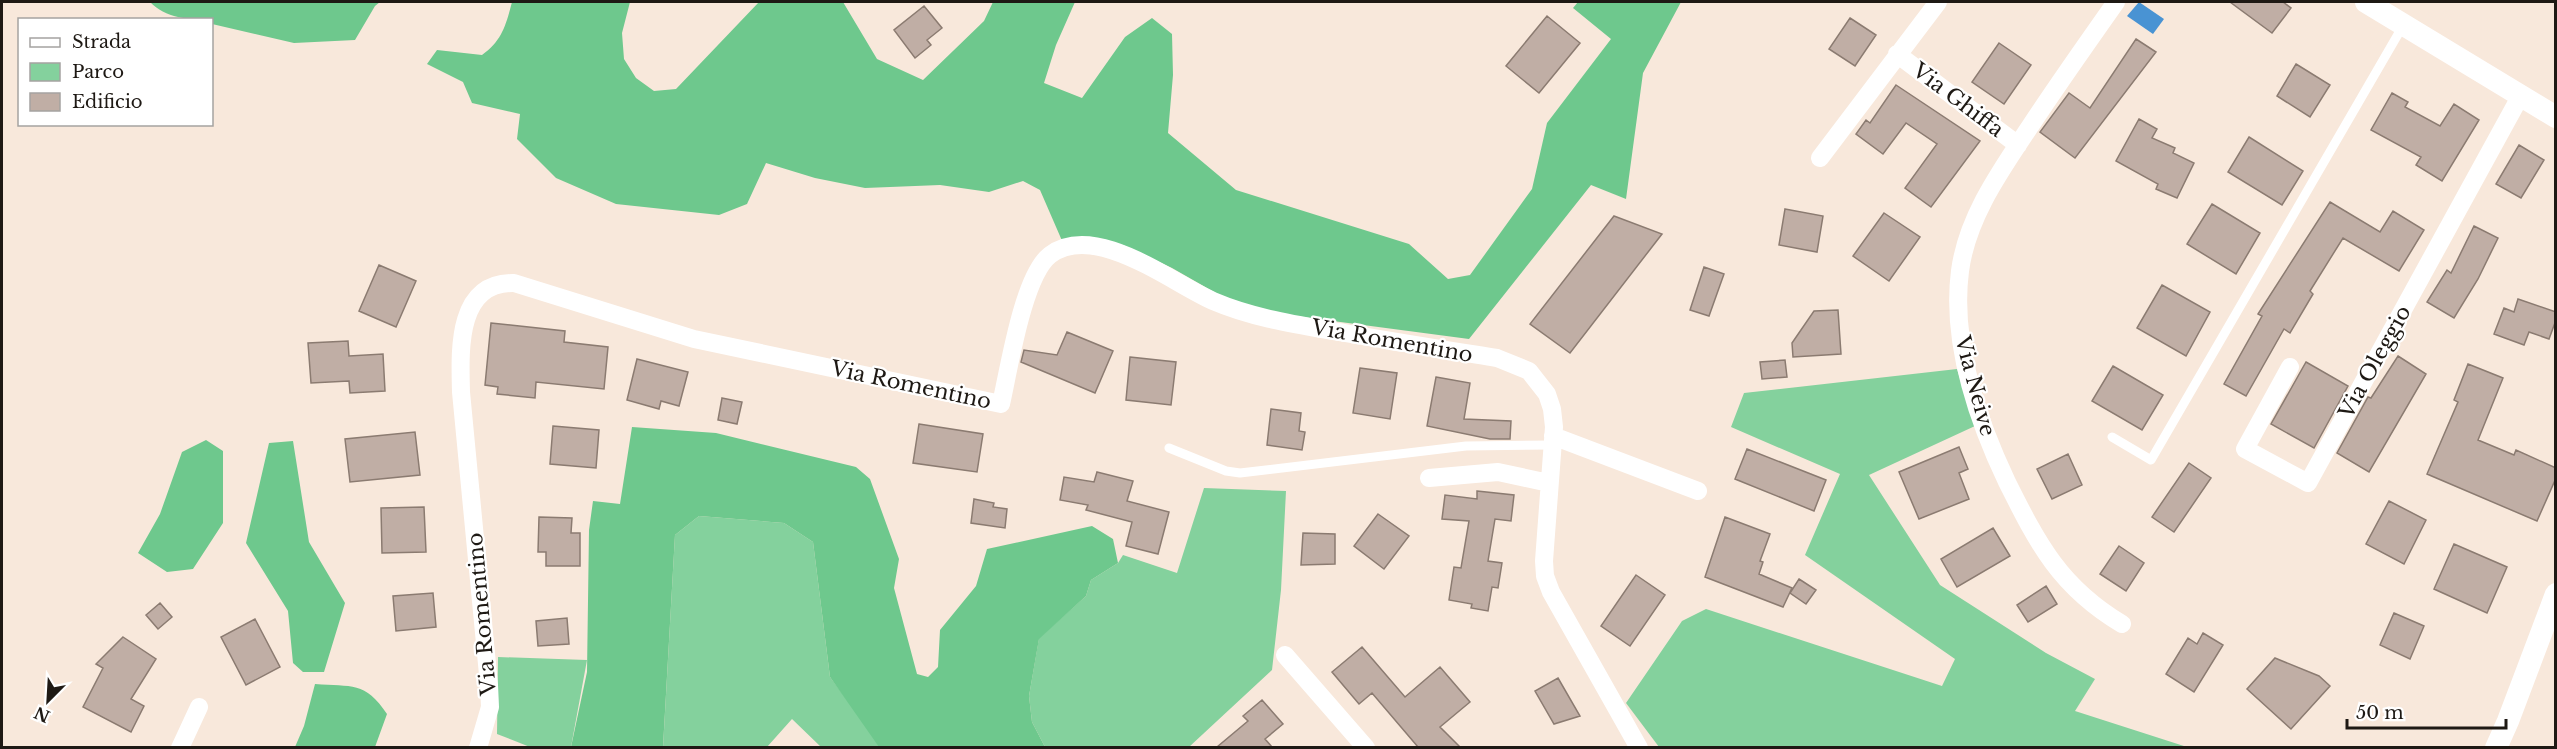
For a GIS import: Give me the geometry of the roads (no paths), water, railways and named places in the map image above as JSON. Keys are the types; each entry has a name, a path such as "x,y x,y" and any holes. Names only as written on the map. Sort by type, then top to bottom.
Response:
{"street":[{"path":"1820,158 1938,2"},
{"name":"Via Neive","path":"2116,2 1995,179 1974,222 1960,271 1959,327 1967,370 1996,459 2029,526 2051,560 2074,589 2122,624"},
{"path":"2366,2 2556,117"},
{"name":"Via Ghiffa","path":"1898,54 2018,145"},
{"name":"Via Oleggio","path":"2290,367 2245,449 2308,483 2521,95"},
{"name":"Via Romentino","path":"478,747 490,707 489,684 461,392 460,345 475,300 485,290 493,285 504,283 525,285 668,332 723,346 1001,404 1023,307 1044,262 1061,249 1091,246 1132,257 1194,292 1247,314 1497,358 1529,371 1548,394 1552,409 1553,441 1544,561 1545,576 1551,592 1639,747"},
{"path":"1553,441 1698,491"},
{"path":"1430,478 1498,472 1549,483"},
{"path":"2496,747 2556,594"},
{"path":"1285,655 1366,747"},
{"path":"180,747 199,707"}],"lane":[{"path":"2112,437 2151,460 2404,24"},
{"path":"1169,448 1226,471 1240,473 1466,446 1553,441"}],"water":[{"path":"2139,2 2164,19 2153,34 2127,16"}]}
